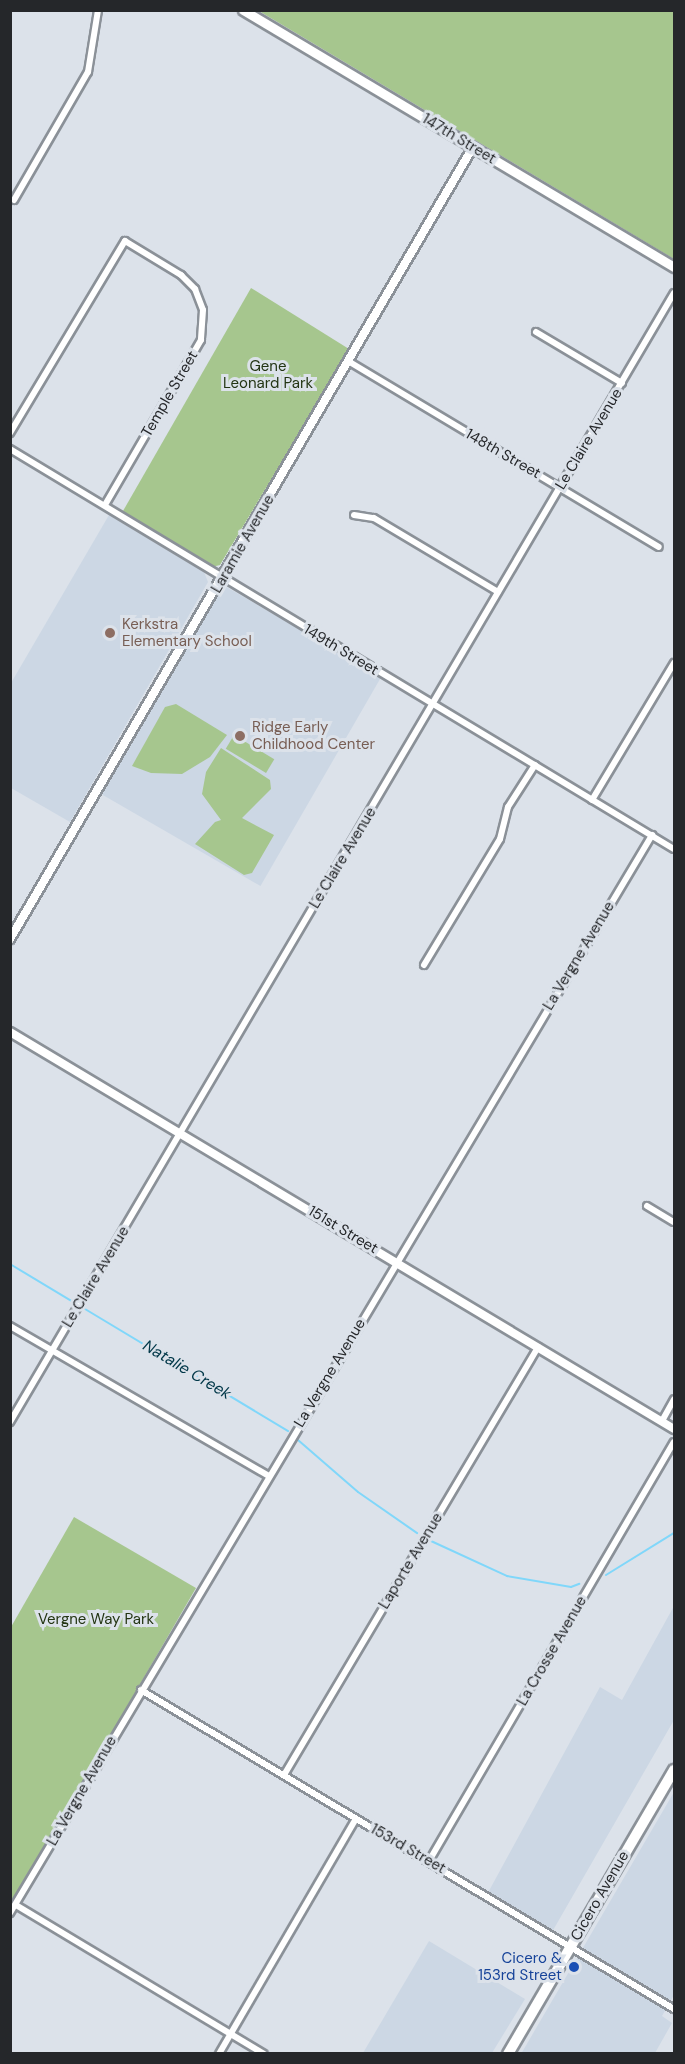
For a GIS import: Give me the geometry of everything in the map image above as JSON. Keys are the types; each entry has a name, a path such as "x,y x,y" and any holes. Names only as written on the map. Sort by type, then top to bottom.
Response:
{"main road":[{"name":"147th Street","path":"243,10 675,267"},
{"name":"Cicero Avenue","path":"508,2054 675,1770"}],"street":[{"path":"14,200 88,72 98,10"},
{"name":"Laramie Avenue","path":"10,939 223,579 473,147"},
{"name":"Temple Street","path":"10,433 124,241 187,280 203,310 203,332 105,505"},
{"name":"Le Claire Avenue","path":"10,1422 675,293"},
{"path":"536,332 622,384"},
{"name":"148th Street","path":"348,361 659,547"},
{"name":"149th Street","path":"10,449 105,505 107,510 675,849"},
{"path":"354,516 374,518 498,592"},
{"path":"592,800 675,663"},
{"path":"424,965 500,839 508,807 535,765"},
{"name":"La Vergne Avenue","path":"10,1913 395,1262 652,835"},
{"name":"151st Street","path":"10,1032 675,1429"},
{"path":"647,1206 675,1222"},
{"path":"10,1326 269,1476"},
{"name":"Laporte Avenue","path":"284,1775 538,1347"},
{"path":"662,1421 675,1399"},
{"name":"La Crosse Avenue","path":"429,1861 675,1442"},
{"name":"153rd Street","path":"141,1690 675,2009"},
{"path":"219,2054 357,1819"},
{"path":"16,1905 264,2054"}],"shaded area":[{"name":"Kerkstra Elementary School","path":"109,515 204,572 208,582 70,822 11,788 11,683"},
{"name":"Ridge Early Childhood Center","path":"223,585 381,676 260,886 102,795"},
{"path":"674,1606 674,1720 548,1939 484,1900 600,1687 622,1700"},
{"path":"674,1792 674,1995 662,2016 672,2023 655,2053 521,2054"},
{"path":"429,1941 525,1999 492,2053 363,2053"}],"green space":[{"path":"259,11 674,11 674,259"},
{"name":"Gene Leonard Park","path":"251,288 349,349 220,565 212,567 123,511"},
{"path":"176,704 227,735 210,757 182,774 151,773 132,766 165,707"},
{"path":"234,735 274,759 266,773 226,749"},
{"path":"221,748 270,780 271,789 242,818 274,835 252,873 244,875 195,844 215,822 221,820 202,794 206,772"},
{"name":"Vergne Way Park","path":"74,1517 196,1588 14,1901 11,1898 11,1627"}],"waterway":[{"name":"Natalie Creek","path":"10,1264 73,1302"},
{"name":"Natalie Creek","path":"85,1309 288,1431"},
{"name":"Natalie Creek","path":"298,1440 358,1492 417,1533"},
{"name":"Natalie Creek","path":"606,1575 674,1533"},
{"name":"Natalie Creek","path":"431,1541 507,1576 571,1587 579,1584"}],"place":[{"name":"Kerkstra Elementary School","path":"110,633"},
{"name":"Ridge Early Childhood Center","path":"240,736"},
{"name":"Cicero & 153rd Street","path":"574,1967"}]}
